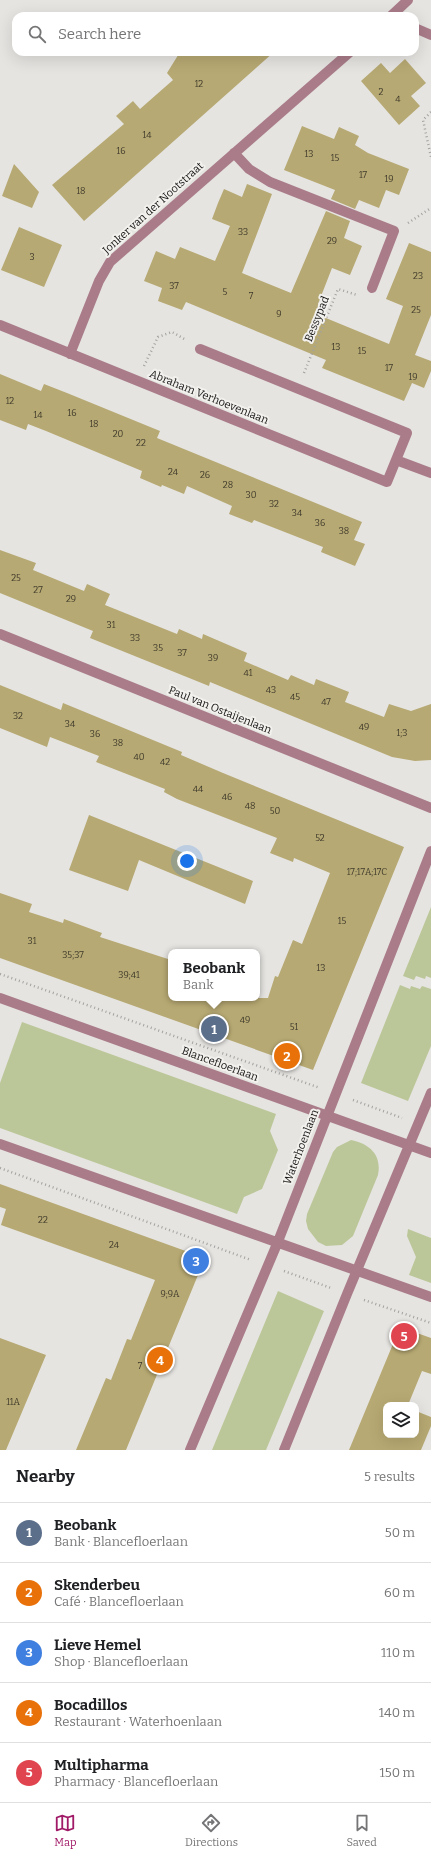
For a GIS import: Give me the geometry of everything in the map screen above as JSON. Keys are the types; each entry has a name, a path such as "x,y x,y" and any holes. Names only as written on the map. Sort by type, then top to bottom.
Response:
{"street":[{"path":"395,12 408,0"},
{"path":"419,30 431,35"},
{"name":"Jonker van der Nootstraat","path":"70,354 99,281 110,262 345,56"},
{"path":"234,153 249,169 270,182 394,231 372,288"},
{"name":"Abraham Verhoevenlaan","path":"0,325 387,482 407,433 200,349"},
{"path":"396,460 431,473"},
{"name":"Paul van Ostaijenlaan","path":"0,634 431,808"},
{"name":"Waterhoenlaan","path":"190,1450 277,1244 326,1115 431,851"},
{"name":"Blancefloerlaan","path":"0,998 431,1153"},
{"path":"284,1450 431,1093"},
{"path":"0,1144 277,1244 431,1297"}],"path":[{"path":"431,112 423,120 431,157"},
{"path":"394,231 431,208"},
{"name":"Bessypad","path":"298,388 338,289 356,296 372,288"},
{"path":"137,381 158,336 172,332 200,349"},
{"path":"0,974 418,1124"},
{"path":"0,1168 431,1324"}],"green space":[{"path":"431,907 431,978 426,976 425,979 416,976 414,980 403,976"},
{"path":"400,985 410,989 411,986 420,989 422,986 431,989 431,1046 408,1101 361,1083"},
{"path":"22,1022 276,1114 270,1131 278,1150 262,1189 244,1197 237,1214 0,1128 0,1083"},
{"path":"351,1140 364,1144 373,1152 378,1162 378,1175 353,1236 342,1245 326,1246 318,1242 308,1229 306,1221 307,1214 333,1152 337,1147"},
{"path":"408,1229 431,1238 431,1283 409,1275 416,1257 407,1236"},
{"path":"278,1291 324,1311 266,1450 212,1450"}],"building":[{"path":"178,56 270,56 84,221 52,185 124,124 116,116 133,101 140,109 173,80 167,73"},
{"path":"405,59 426,83 411,96 420,106 399,125 361,81 381,63 390,73"},
{"path":"302,126 334,139 339,127 359,136 355,145 368,153 409,169 399,195 386,190 379,208 359,200 355,209 331,199 335,190 284,170"},
{"path":"14,164 39,192 32,208 2,196"},
{"path":"247,184 272,194 242,273 291,293 326,211 350,221 344,238 362,246 350,275 332,268 318,304 325,307 321,316 389,344 403,306 386,299 409,243 431,252 431,315 415,355 431,361 431,371 424,388 412,383 404,401 322,368 326,360 186,302 182,310 158,301 162,288 144,281 156,251 175,259 180,247 215,261 230,226 212,219 218,203 224,189 242,197"},
{"path":"19,227 62,245 44,287 1,270"},
{"path":"0,374 41,391 44,384 160,431 157,438 362,522 354,540 365,544 355,566 321,552 323,547 254,520 252,523 229,514 232,506 187,486 184,494 162,485 161,487 140,478 142,471 46,431 28,424 26,430 0,420"},
{"path":"0,550 36,563 33,570 84,591 87,584 110,594 105,605 177,634 179,629 202,639 203,634 247,653 244,661 288,680 291,675 314,685 316,679 349,692 345,702 384,717 389,704 411,711 431,704 431,760 415,761 392,757 210,682 209,686 90,638 93,631 0,593"},
{"path":"0,685 61,710 63,703 182,752 181,755 223,773 404,847 313,1070 0,958 0,893 32,904 29,912 63,923 64,919 102,933 100,937 168,959 168,1001 260,1001 260,998 268,998 275,976 278,977 293,940 302,944 330,873 294,858 293,862 270,853 277,838 177,799 164,792 165,789 96,762 99,756 50,737 47,747 0,728"},
{"path":"89,815 253,881 245,904 139,860 128,891 69,870"},
{"path":"0,1184 205,1258 126,1450 76,1450 106,1378 111,1380 127,1339 131,1340 155,1280 1,1225 6,1209 0,1207"},
{"path":"400,1327 431,1338 431,1374 422,1371 409,1402 383,1402 383,1438 419,1438 419,1412 431,1417 431,1426 421,1450 349,1450"},
{"path":"0,1338 46,1355 6,1450 0,1450"}],"place":[{"name":"Beobank","path":"214,1029"},
{"name":"Skenderbeu","path":"287,1056"},
{"name":"Lieve Hemel","path":"196,1261"},
{"name":"Multipharma","path":"404,1336"},
{"name":"Bocadillos","path":"160,1360"}]}
